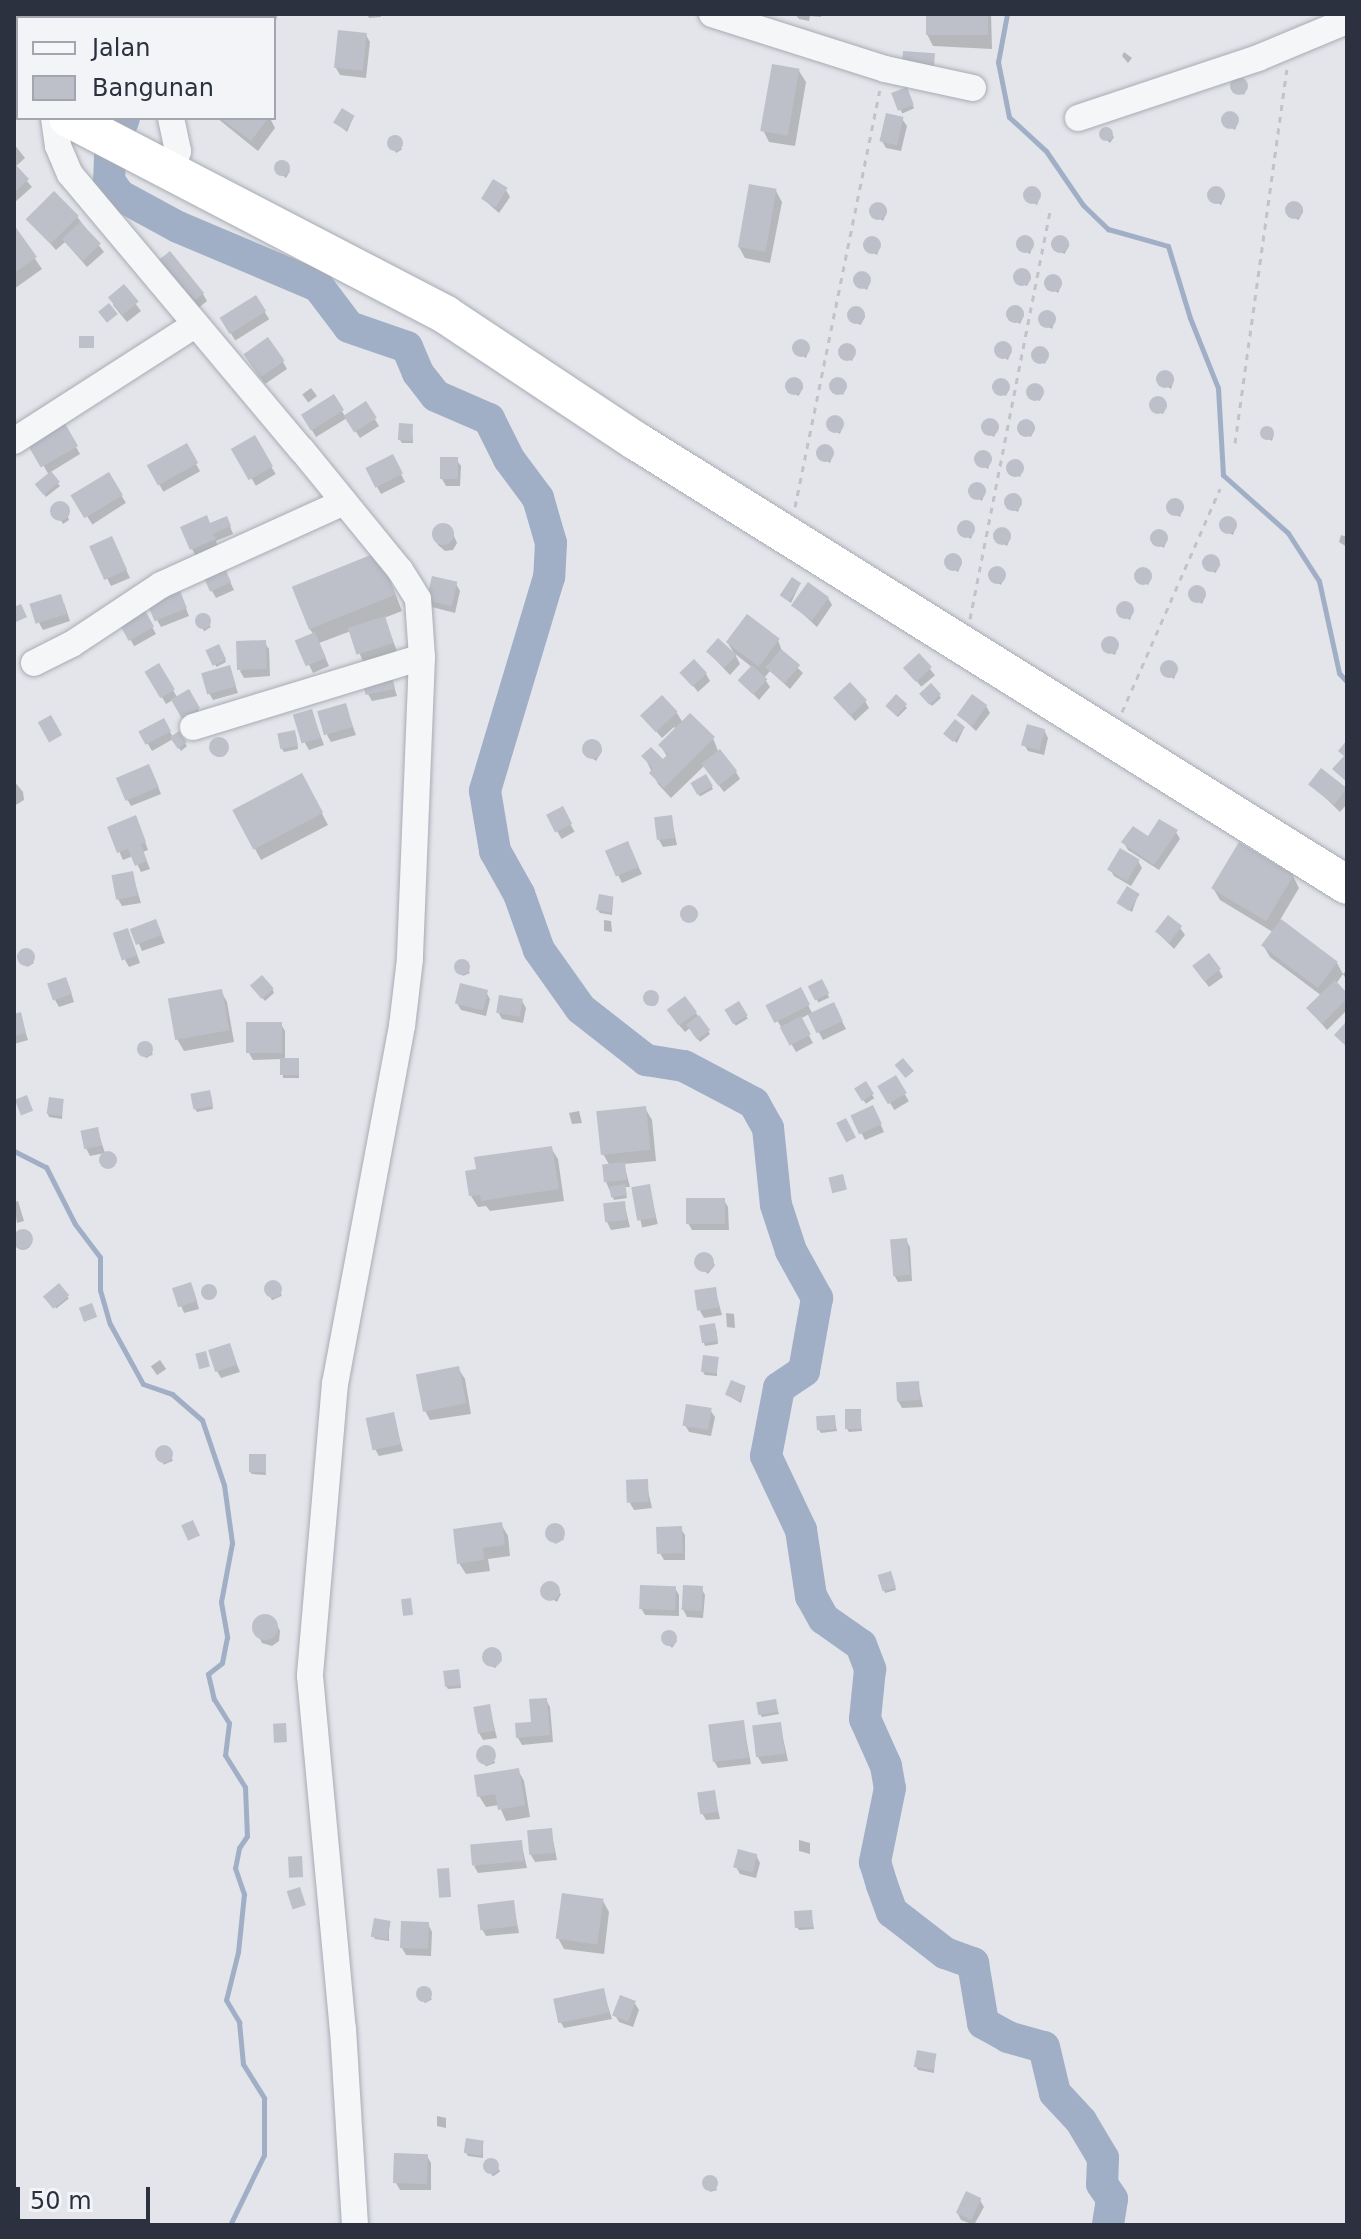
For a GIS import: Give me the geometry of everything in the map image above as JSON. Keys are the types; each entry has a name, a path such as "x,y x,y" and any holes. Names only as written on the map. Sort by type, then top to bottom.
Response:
{"highway":[{"path":"75,120 143,139 457,297 794,514 970,623 1328,856 1347,885"},
{"path":"143,139 446,315 636,441 1328,856"}],"street":[{"path":"712,14 885,69 973,88"},
{"path":"1078,118 1290,46 1347,21"},
{"path":"54,120 58,146 70,174 400,570 418,599 422,657 410,959 402,1026 335,1383 311,1664 343,2029 355,2225"},
{"path":"14,441 196,324"},
{"path":"34,663 72,644 161,585 344,502"},
{"path":"193,727 422,657"}],"path":[{"path":"1235,443 1290,46"},
{"path":"794,514 885,69"},
{"path":"970,623 1050,210"},
{"path":"1118,719 1220,489"}],"building":[{"path":"926,14 988,14 988,35 926,35"},
{"path":"338,30 367,33 363,71 334,68"},
{"path":"903,51 935,53 934,73 902,71"},
{"path":"772,64 800,69 788,136 760,131"},
{"path":"1239,77 1248,86 1239,95 1230,86"},
{"path":"907,87 914,105 898,111 891,93"},
{"path":"342,108 355,116 346,130 333,122"},
{"path":"1230,111 1239,120 1230,129 1221,120"},
{"path":"886,113 904,117 897,145 879,141"},
{"path":"223,120 267,120 251,141"},
{"path":"1106,127 1113,134 1106,141 1099,134"},
{"path":"395,135 403,143 395,151 387,143"},
{"path":"282,160 288,162 288,174 282,176 276,174 274,168 276,162"},
{"path":"14,163 29,179 14,193"},
{"path":"493,179 508,188 496,207 481,199"},
{"path":"749,184 777,189 765,252 738,247"},
{"path":"1032,186 1041,195 1032,204 1023,195"},
{"path":"1216,186 1225,195 1216,204 1207,195"},
{"path":"54,191 79,216 50,244 26,219"},
{"path":"1294,201 1303,210 1294,219 1285,210"},
{"path":"878,202 887,211 878,220 869,211"},
{"path":"80,222 101,244 83,261 62,239"},
{"path":"14,225 37,257 14,273"},
{"path":"1025,235 1034,244 1025,253 1016,244"},
{"path":"1060,235 1069,244 1060,253 1051,244"},
{"path":"872,236 881,245 872,254 863,245"},
{"path":"170,251 204,293 190,304 156,262"},
{"path":"1022,268 1031,277 1022,286 1013,277"},
{"path":"862,271 871,280 862,289 853,280"},
{"path":"1053,274 1062,283 1053,292 1044,283"},
{"path":"124,284 139,302 123,315 108,297"},
{"path":"256,295 266,311 230,334 220,318"},
{"path":"109,303 118,314 107,323 98,312"},
{"path":"1015,305 1024,314 1015,323 1006,314"},
{"path":"856,306 865,315 856,324 847,315"},
{"path":"1047,310 1056,319 1047,328 1038,319"},
{"path":"79,336 94,336 94,348 79,348"},
{"path":"268,337 285,361 260,378 243,354"},
{"path":"801,339 810,348 801,357 792,348"},
{"path":"1003,341 1012,350 1003,359 994,350"},
{"path":"847,343 856,352 847,361 838,352"},
{"path":"1040,346 1049,355 1040,364 1031,355"},
{"path":"1165,370 1174,379 1165,388 1156,379"},
{"path":"794,377 803,386 794,395 785,386"},
{"path":"838,377 847,386 838,395 829,386"},
{"path":"1001,378 1010,387 1001,396 992,387"},
{"path":"1035,383 1044,392 1035,401 1026,392"},
{"path":"334,394 344,410 311,431 301,415"},
{"path":"1158,396 1167,405 1158,414 1149,405"},
{"path":"366,401 377,418 354,432 343,416"},
{"path":"835,415 844,424 835,433 826,424"},
{"path":"990,418 999,427 990,436 981,427"},
{"path":"1026,419 1035,428 1026,437 1017,428"},
{"path":"63,420 78,446 41,467 26,442"},
{"path":"399,423 413,424 412,441 398,440"},
{"path":"1267,426 1274,433 1267,440 1260,433"},
{"path":"255,435 273,466 249,480 231,449"},
{"path":"187,443 198,463 158,485 147,465"},
{"path":"825,444 834,453 825,462 816,453"},
{"path":"983,450 992,459 983,468 974,459"},
{"path":"393,454 403,474 375,488 365,468"},
{"path":"440,457 458,457 458,479 440,479"},
{"path":"1015,459 1024,468 1015,477 1006,468"},
{"path":"51,471 60,482 43,495 35,484"},
{"path":"109,472 123,495 84,518 70,495"},
{"path":"977,482 986,491 977,500 968,491"},
{"path":"1013,493 1022,502 1013,511 1004,502"},
{"path":"1175,498 1184,507 1175,516 1166,507"},
{"path":"60,501 67,504 70,511 67,518 60,521 53,518 50,511 53,504"},
{"path":"207,515 210,523 227,516 231,526 213,534 216,539 190,550 180,527"},
{"path":"1228,516 1237,525 1228,534 1219,525"},
{"path":"966,520 975,529 966,538 957,529"},
{"path":"439,523 447,523 454,534 447,545 439,545 432,538 432,530"},
{"path":"1002,527 1011,536 1002,545 993,536"},
{"path":"1159,529 1168,538 1159,547 1150,538"},
{"path":"112,536 127,570 104,580 89,546"},
{"path":"378,552 395,595 309,629 292,587"},
{"path":"953,553 962,562 953,571 944,562"},
{"path":"1211,554 1220,563 1211,572 1202,563"},
{"path":"223,564 231,582 210,592 202,573"},
{"path":"997,566 1006,575 997,584 988,575"},
{"path":"1143,567 1152,576 1143,585 1134,576"},
{"path":"432,576 457,582 452,606 426,600"},
{"path":"792,577 801,583 789,601 780,595"},
{"path":"808,582 829,597 812,621 791,605"},
{"path":"1197,585 1206,594 1197,603 1188,594"},
{"path":"178,586 187,608 155,621 146,599"},
{"path":"61,594 67,614 36,624 29,604"},
{"path":"1125,601 1134,610 1125,619 1116,610"},
{"path":"21,604 27,617 14,623 14,607"},
{"path":"142,605 154,627 129,641 117,619"},
{"path":"200,613 206,613 211,621 209,627 200,629 195,624 195,618"},
{"path":"747,614 780,639 759,667 726,642"},
{"path":"385,616 394,643 357,655 348,628"},
{"path":"315,632 326,658 306,666 295,641"},
{"path":"1110,636 1119,645 1110,654 1101,645"},
{"path":"718,638 737,655 725,668 706,651"},
{"path":"266,640 267,669 237,670 236,641"},
{"path":"219,644 226,659 213,666 205,650"},
{"path":"781,649 800,665 785,683 766,667"},
{"path":"919,653 932,667 916,682 903,668"},
{"path":"694,659 707,673 692,687 679,673"},
{"path":"1169,660 1178,669 1169,678 1160,669"},
{"path":"159,663 175,690 160,698 144,672"},
{"path":"230,665 236,686 207,694 201,673"},
{"path":"752,665 767,679 753,695 738,680"},
{"path":"392,675 395,689 366,695 363,681"},
{"path":"850,682 867,700 850,716 833,698"},
{"path":"931,683 941,694 929,705 919,694"},
{"path":"189,689 200,708 182,719 171,700"},
{"path":"896,694 907,704 896,716 885,706"},
{"path":"972,694 987,705 972,726 957,715"},
{"path":"662,695 678,712 656,732 640,715"},
{"path":"346,703 353,727 324,735 317,711"},
{"path":"312,709 321,738 302,744 293,715"},
{"path":"690,713 715,737 664,788 649,773 653,768 641,756 651,747 663,759 668,754 658,745"},
{"path":"51,715 62,735 49,742 38,722"},
{"path":"164,718 171,731 145,745 138,732"},
{"path":"955,719 965,727 953,742 943,734"},
{"path":"1027,724 1045,729 1039,750 1021,745"},
{"path":"295,730 298,746 280,749 277,733"},
{"path":"179,731 187,743 178,749 170,737"},
{"path":"219,737 226,740 229,747 226,754 219,757 212,754 209,747 212,740"},
{"path":"592,739 599,742 602,749 599,756 592,759 585,756 582,749 585,742"},
{"path":"1347,740 1347,782 1332,769 1344,756 1338,751"},
{"path":"720,749 737,771 718,786 701,764"},
{"path":"149,764 159,787 126,801 116,778"},
{"path":"1321,768 1347,788 1334,805 1308,785"},
{"path":"302,773 323,813 253,850 232,810"},
{"path":"706,774 713,786 697,795 690,783"},
{"path":"563,806 572,824 555,832 546,815"},
{"path":"136,815 146,842 141,844 147,861 135,866 128,849 117,853 107,827"},
{"path":"672,815 675,838 657,840 654,817"},
{"path":"1159,819 1178,830 1154,865 1121,842 1133,826 1148,836"},
{"path":"628,841 639,867 616,877 605,851"},
{"path":"1239,842 1294,875 1266,921 1211,888"},
{"path":"1120,848 1140,860 1127,881 1107,869"},
{"path":"133,871 138,896 116,900 111,875"},
{"path":"1127,886 1140,894 1129,911 1116,903"},
{"path":"599,894 614,897 611,913 596,910"},
{"path":"689,905 698,914 689,923 680,914"},
{"path":"1168,915 1182,926 1169,943 1155,932"},
{"path":"156,919 162,935 136,945 130,929"},
{"path":"1281,919 1338,962 1318,988 1261,945"},
{"path":"128,928 137,956 122,961 113,933"},
{"path":"26,948 35,957 26,966 17,957"},
{"path":"1209,953 1221,969 1204,982 1192,966"},
{"path":"462,959 470,967 462,975 454,967"},
{"path":"262,975 274,989 262,999 250,985"},
{"path":"66,977 72,994 53,1001 47,984"},
{"path":"822,979 829,993 815,1001 808,986"},
{"path":"1335,980 1347,993 1347,999 1322,1024 1306,1008"},
{"path":"460,983 488,990 483,1010 455,1003"},
{"path":"801,987 810,1005 774,1023 765,1005"},
{"path":"222,989 229,1030 175,1040 168,999"},
{"path":"648,990 654,990 659,998 657,1004 648,1006 643,1001 643,995"},
{"path":"499,995 523,999 520,1017 496,1013"},
{"path":"685,996 697,1012 679,1026 667,1010"},
{"path":"739,1001 748,1016 733,1024 724,1010"},
{"path":"834,1002 843,1021 817,1033 808,1014"},
{"path":"21,1012 26,1033 14,1036 14,1014"},
{"path":"699,1015 710,1030 697,1040 686,1024"},
{"path":"801,1016 811,1035 790,1046 780,1027"},
{"path":"246,1022 282,1022 282,1053 246,1053"},
{"path":"1347,1024 1347,1047 1334,1035"},
{"path":"142,1041 148,1041 153,1049 151,1055 142,1057 137,1052 137,1046"},
{"path":"280,1058 299,1058 299,1075 280,1075"},
{"path":"903,1058 914,1071 906,1078 895,1065"},
{"path":"896,1075 907,1093 888,1104 877,1086"},
{"path":"866,1081 874,1094 862,1101 854,1088"},
{"path":"210,1090 213,1106 193,1110 190,1094"},
{"path":"27,1095 33,1111 21,1116 15,1100"},
{"path":"49,1097 64,1099 61,1116 47,1114"},
{"path":"873,1105 882,1124 859,1135 850,1116"},
{"path":"646,1106 651,1150 601,1155 596,1111"},
{"path":"846,1118 856,1138 846,1143 836,1123"},
{"path":"98,1127 102,1146 84,1149 80,1131"},
{"path":"552,1146 559,1189 481,1201 480,1195 469,1196 465,1171 476,1169 474,1157"},
{"path":"108,1151 117,1160 108,1169 99,1160"},
{"path":"625,1162 627,1180 604,1182 602,1164"},
{"path":"843,1174 847,1190 832,1193 828,1178"},
{"path":"625,1184 627,1195 611,1198 609,1187"},
{"path":"650,1184 656,1217 637,1221 631,1187"},
{"path":"686,1198 725,1198 725,1224 686,1224"},
{"path":"625,1201 627,1220 605,1222 603,1203"},
{"path":"23,1229 30,1232 33,1239 30,1246 23,1249 16,1246 13,1239 16,1232"},
{"path":"907,1238 910,1275 893,1276 890,1239"},
{"path":"704,1252 711,1255 714,1262 711,1269 704,1272 697,1269 694,1262 697,1255"},
{"path":"269,1280 277,1280 282,1289 280,1296 269,1298 264,1293 264,1285"},
{"path":"191,1282 197,1301 178,1307 172,1288"},
{"path":"59,1283 69,1295 53,1309 43,1296"},
{"path":"209,1284 215,1286 215,1298 209,1300 203,1298 201,1292 203,1286"},
{"path":"716,1287 719,1308 697,1311 694,1290"},
{"path":"92,1303 97,1317 84,1322 79,1308"},
{"path":"715,1323 718,1341 702,1343 699,1326"},
{"path":"230,1343 237,1365 215,1372 208,1350"},
{"path":"206,1351 210,1367 199,1369 195,1354"},
{"path":"703,1355 719,1357 717,1374 701,1372"},
{"path":"459,1366 466,1403 423,1412 416,1374"},
{"path":"731,1380 746,1386 740,1401 725,1395"},
{"path":"919,1381 920,1400 897,1401 896,1382"},
{"path":"686,1404 712,1408 708,1430 683,1426"},
{"path":"845,1409 861,1409 861,1429 845,1429"},
{"path":"394,1412 401,1444 372,1450 366,1418"},
{"path":"835,1415 836,1429 817,1430 816,1416"},
{"path":"160,1445 168,1445 173,1454 171,1461 160,1463 155,1458 155,1450"},
{"path":"249,1454 266,1454 266,1472 249,1472"},
{"path":"648,1479 649,1502 627,1503 626,1480"},
{"path":"193,1520 200,1536 188,1541 181,1525"},
{"path":"502,1522 505,1545 483,1548 484,1560 457,1564 453,1529"},
{"path":"555,1523 562,1526 565,1533 562,1540 555,1543 548,1540 545,1533 548,1526"},
{"path":"682,1526 683,1553 657,1554 656,1527"},
{"path":"891,1571 896,1587 883,1591 878,1575"},
{"path":"550,1581 557,1584 560,1591 557,1598 550,1601 543,1598 540,1591 543,1584"},
{"path":"640,1585 676,1586 675,1610 639,1609"},
{"path":"683,1585 703,1586 702,1611 682,1610"},
{"path":"411,1598 413,1615 403,1616 401,1599"},
{"path":"265,1614 274,1618 278,1627 274,1636 265,1640 256,1636 252,1627 256,1618"},
{"path":"666,1630 672,1630 677,1638 675,1644 666,1646 661,1641 661,1635"},
{"path":"492,1647 499,1650 502,1657 499,1664 492,1667 485,1664 482,1657 485,1650"},
{"path":"459,1669 461,1685 445,1687 443,1671"},
{"path":"547,1698 550,1735 516,1738 515,1723 531,1722 529,1699"},
{"path":"776,1699 778,1712 758,1715 756,1702"},
{"path":"490,1704 495,1731 478,1734 473,1707"},
{"path":"744,1720 749,1758 713,1762 708,1724"},
{"path":"781,1722 785,1754 756,1757 752,1726"},
{"path":"286,1723 287,1742 274,1743 273,1724"},
{"path":"486,1745 493,1748 496,1755 493,1762 486,1765 479,1762 476,1755 479,1748"},
{"path":"519,1768 525,1805 498,1810 495,1794 477,1797 474,1775"},
{"path":"715,1790 718,1812 700,1814 697,1793"},
{"path":"552,1828 554,1853 529,1855 527,1830"},
{"path":"522,1840 524,1861 472,1865 470,1845"},
{"path":"738,1849 757,1854 752,1873 733,1867"},
{"path":"302,1856 303,1877 289,1878 288,1857"},
{"path":"449,1868 451,1897 439,1898 437,1869"},
{"path":"300,1887 306,1905 293,1909 287,1891"},
{"path":"562,1893 604,1899 597,1944 556,1939"},
{"path":"514,1900 517,1926 480,1930 477,1905"},
{"path":"812,1910 813,1927 795,1928 794,1911"},
{"path":"374,1918 391,1921 387,1940 371,1937"},
{"path":"401,1921 429,1922 428,1949 400,1948"},
{"path":"421,1986 427,1986 432,1994 430,2000 421,2002 416,1997 416,1991"},
{"path":"604,1988 609,2012 558,2023 553,1999"},
{"path":"620,1995 636,2001 628,2022 612,2016"},
{"path":"917,2050 937,2054 933,2071 914,2067"},
{"path":"466,2138 484,2141 481,2156 464,2153"},
{"path":"394,2153 428,2154 427,2184 393,2183"},
{"path":"488,2158 494,2158 499,2166 497,2172 488,2174 483,2169 483,2163"},
{"path":"710,2175 716,2177 716,2189 710,2191 704,2189 702,2183 704,2177"},
{"path":"966,2191 981,2198 971,2220 956,2213"}],"waterway":[{"path":"1007,14 998,62 1009,117 1046,151 1083,205 1108,229 1168,246 1190,318 1218,388 1223,475 1288,533 1319,581 1339,673 1347,682"},
{"path":"123,120 110,156 109,181 119,195 178,227 318,286 349,327 407,347 418,373 436,396 489,419 509,459 538,498 551,543 549,577 485,791 495,851 519,894 539,950 581,1009 646,1060 684,1066 754,1103 768,1128 776,1205 791,1251 817,1298 804,1371 779,1388 766,1456 801,1530 811,1596 824,1619 861,1645 870,1669 865,1719 886,1766 890,1788 875,1862 882,1885 892,1912 945,1953 973,1963 983,2023 1008,2037 1044,2047 1055,2093 1081,2121 1103,2158 1102,2184 1112,2199 1108,2225"},
{"path":"14,1151 46,1167 75,1224 100,1257 100,1290 110,1324 143,1384 172,1394 202,1420 224,1485 232,1543 221,1602 227,1637 222,1663 208,1674 214,1699 229,1723 225,1755 245,1787 247,1836 239,1848 235,1868 244,1894 238,1952 226,2000 239,2022 243,2064 264,2098 264,2155 230,2225"}]}
